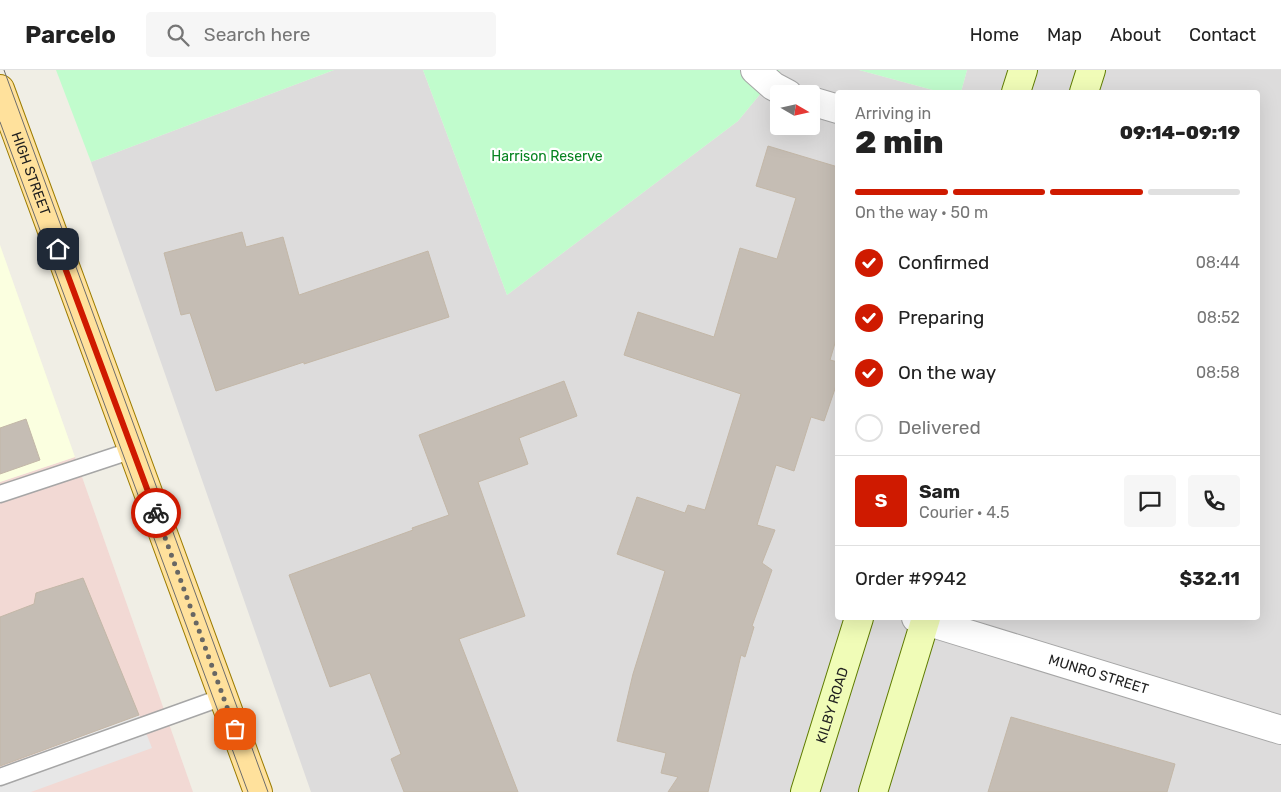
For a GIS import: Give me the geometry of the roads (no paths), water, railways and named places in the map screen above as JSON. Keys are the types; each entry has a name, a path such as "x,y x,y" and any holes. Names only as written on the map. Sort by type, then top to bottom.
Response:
{"main road":[{"name":"HIGH STREET","path":"0,89 258,792"}],"street":[{"path":"755,70 772,85"},
{"path":"1017,90 1023,70"},
{"path":"1085,90 1091,70"},
{"path":"820,104 835,108"},
{"name":"KILBY ROAD","path":"805,792 857,620"},
{"path":"873,792 921,620"},
{"name":"MUNRO STREET","path":"928,620 1281,730"}],"lane":[{"path":"0,494 133,450"},
{"path":"0,777 223,697"}],"tram line":[{"path":"4,70 268,792"},
{"path":"0,122 248,792"}],"park label":[{"name":"Harrison Reserve","path":"547,156"}]}
